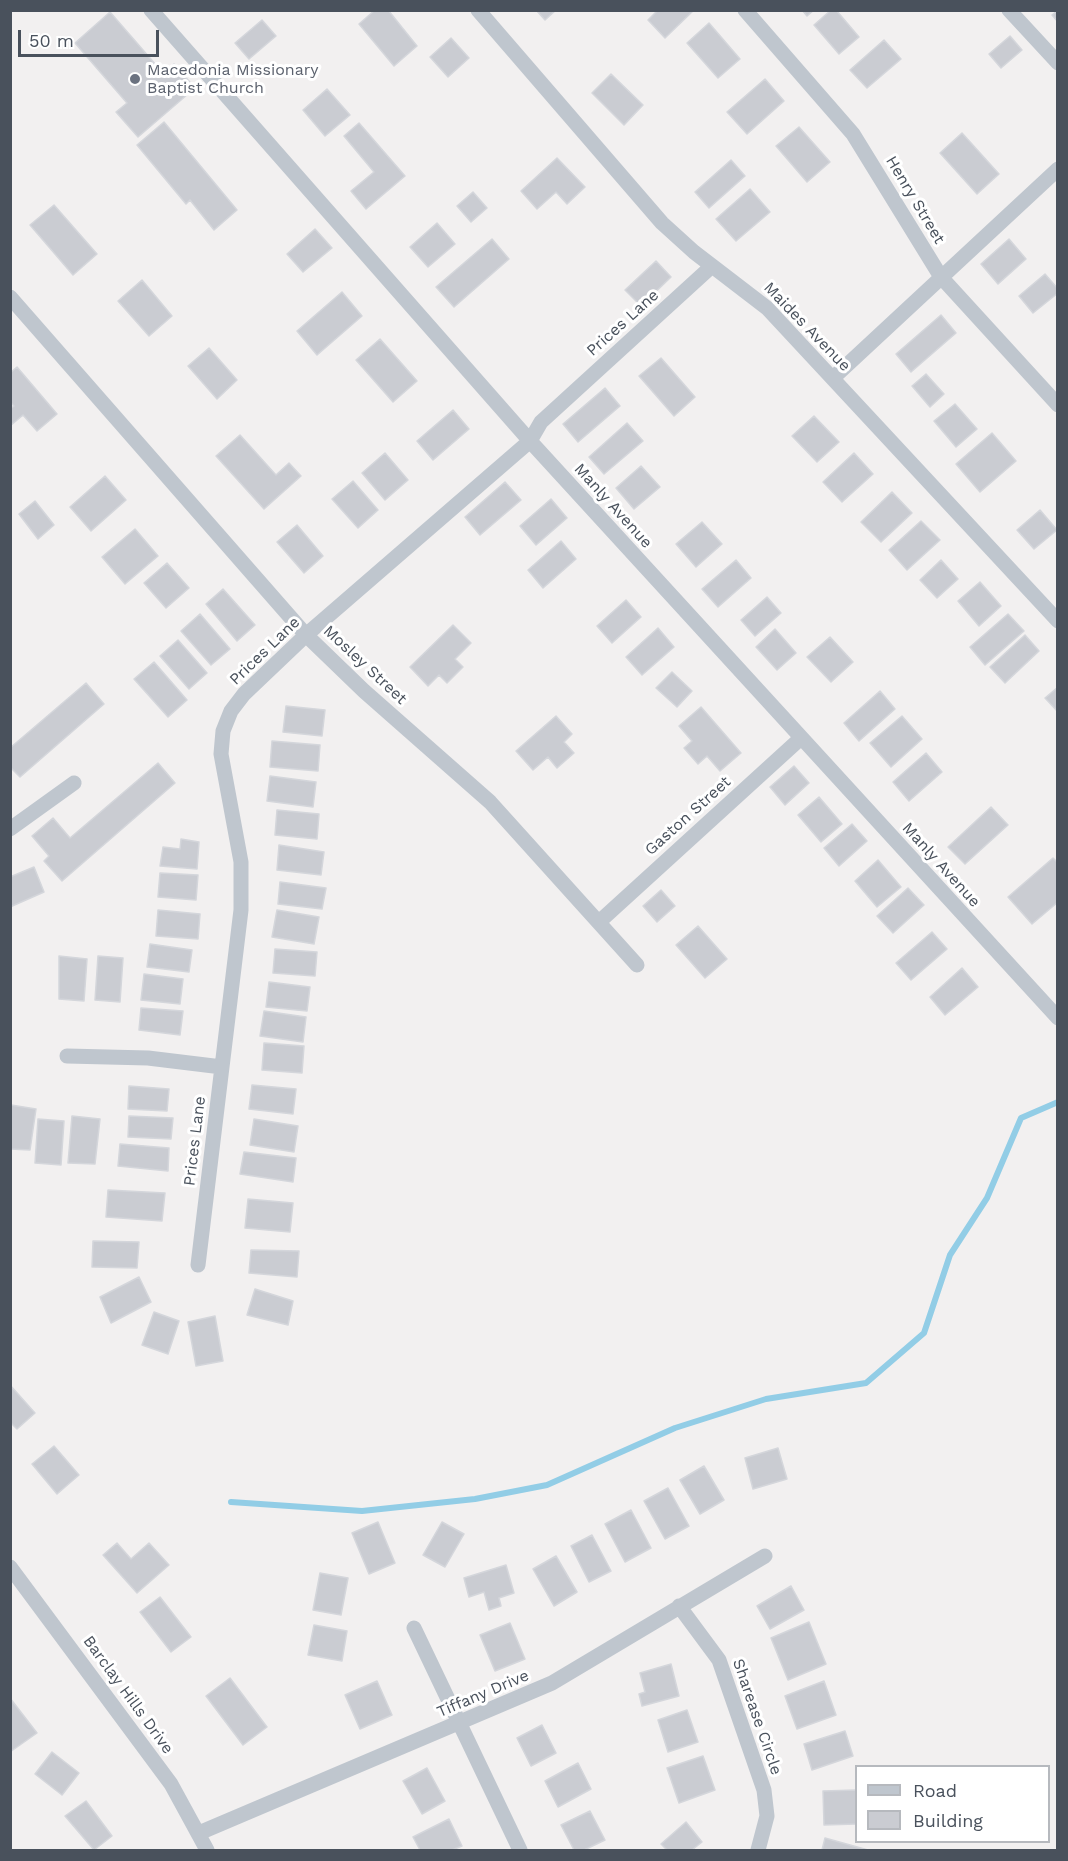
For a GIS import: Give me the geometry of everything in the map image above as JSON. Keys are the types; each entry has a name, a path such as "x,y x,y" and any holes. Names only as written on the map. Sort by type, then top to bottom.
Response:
{"street":[{"name":"Manly Avenue","path":"150,10 530,441 1058,1018"},
{"name":"Maides Avenue","path":"478,10 662,223 712,266 767,308 1058,621"},
{"name":"Henry Street","path":"745,10 853,134 941,277 1058,405"},
{"path":"1009,10 1058,63"},
{"path":"833,378 1058,169"},
{"name":"Prices Lane","path":"198,1265 243,883 221,754 223,731 231,711 244,694 306,635 530,441 541,422 712,266"},
{"name":"Mosley Street","path":"10,297 306,635 364,692 490,802 637,965"},
{"name":"Gaston Street","path":"599,922 801,738"},
{"path":"10,829 74,783"},
{"path":"67,1056 148,1058 222,1066"},
{"name":"Tiffany Drive","path":"199,1833 552,1683 765,1556"},
{"name":"Barclay Hills Drive","path":"10,1566 171,1784 207,1851"},
{"name":"Sharease Circle","path":"679,1606 719,1660 764,1790 767,1816 758,1851"},
{"path":"414,1628 520,1851"}],"building":[{"path":"375,10 388,10 417,46 394,66 359,24"},
{"path":"536,10 556,10 545,20"},
{"path":"658,10 694,10 665,38 648,20"},
{"path":"802,10 814,10 807,16"},
{"path":"831,10 836,10 859,37 839,54 814,25"},
{"path":"1058,10 1058,22 1052,15"},
{"path":"110,12 163,73 174,64 195,88 138,137 116,112 127,103 75,43"},
{"path":"262,20 276,36 249,59 235,43"},
{"path":"709,23 740,59 718,78 687,43"},
{"path":"1010,36 1022,50 1001,68 989,54"},
{"path":"451,38 469,58 448,77 430,57"},
{"path":"884,40 901,59 867,88 850,70"},
{"path":"611,74 643,105 624,125 592,93"},
{"path":"765,79 784,101 747,134 727,112"},
{"path":"327,89 350,115 325,136 303,110"},
{"path":"164,122 237,210 214,230 190,200 186,204 137,145"},
{"path":"359,123 405,176 366,209 351,191 374,172 344,136"},
{"path":"799,127 830,162 807,182 776,146"},
{"path":"962,133 999,174 977,194 940,153"},
{"path":"557,158 585,187 567,204 556,192 537,209 521,191"},
{"path":"731,160 745,176 709,208 695,192"},
{"path":"750,189 770,212 736,241 716,219"},
{"path":"473,192 487,208 471,222 457,206"},
{"path":"54,205 97,254 73,275 30,225"},
{"path":"437,223 455,244 428,267 410,247"},
{"path":"315,229 332,248 303,272 287,254"},
{"path":"492,239 509,259 454,307 436,287"},
{"path":"1009,239 1026,259 998,284 981,264"},
{"path":"656,261 671,277 641,306 625,290"},
{"path":"1045,274 1058,289 1058,293 1033,313 1019,296"},
{"path":"142,280 172,316 149,336 118,301"},
{"path":"342,292 362,316 317,355 297,331"},
{"path":"941,315 956,333 911,372 896,354"},
{"path":"380,339 417,381 393,402 356,360"},
{"path":"209,348 237,380 217,399 188,366"},
{"path":"661,358 695,397 674,416 639,376"},
{"path":"17,367 57,414 37,431 23,415 10,426 10,409 14,406 10,402 10,373"},
{"path":"926,374 944,394 930,407 912,386"},
{"path":"605,388 620,406 578,442 563,424"},
{"path":"955,404 977,429 956,447 934,421"},
{"path":"453,410 469,429 433,460 417,441"},
{"path":"814,416 839,442 817,462 792,436"},
{"path":"627,423 643,441 604,474 589,457"},
{"path":"992,433 1016,461 980,492 956,464"},
{"path":"240,435 276,475 289,463 301,476 264,509 216,456"},
{"path":"385,453 408,480 385,500 362,473"},
{"path":"854,453 873,474 842,502 823,482"},
{"path":"641,466 660,487 634,509 616,488"},
{"path":"105,476 126,500 91,531 70,507"},
{"path":"353,481 378,510 358,528 332,499"},
{"path":"505,482 521,500 480,535 465,517"},
{"path":"892,492 912,513 881,542 861,522"},
{"path":"551,499 567,518 536,545 520,526"},
{"path":"35,501 54,525 38,539 19,514"},
{"path":"1040,510 1057,530 1034,549 1017,530"},
{"path":"921,521 940,540 907,570 889,550"},
{"path":"702,522 722,544 696,567 676,544"},
{"path":"297,525 323,556 304,573 277,542"},
{"path":"135,529 158,556 125,584 102,557"},
{"path":"561,541 576,559 543,588 528,570"},
{"path":"736,560 751,578 718,607 702,589"},
{"path":"941,560 958,579 937,598 920,580"},
{"path":"167,563 189,588 166,608 144,583"},
{"path":"980,582 1001,606 979,626 958,601"},
{"path":"223,589 255,625 237,641 206,604"},
{"path":"767,597 781,613 755,636 741,620"},
{"path":"626,600 641,617 612,643 597,626"},
{"path":"200,614 230,649 211,665 181,631"},
{"path":"1008,614 1024,631 985,665 970,647"},
{"path":"453,625 471,643 455,659 463,667 447,683 439,675 428,686 410,667"},
{"path":"658,628 674,647 642,675 626,657"},
{"path":"775,629 796,653 777,670 756,647"},
{"path":"1025,635 1039,651 1005,683 990,667"},
{"path":"830,637 853,662 831,682 807,657"},
{"path":"178,640 207,673 189,689 160,656"},
{"path":"154,662 187,700 168,717 134,679"},
{"path":"672,672 692,691 677,707 656,688"},
{"path":"86,683 104,704 20,777 10,767 10,748"},
{"path":"1058,687 1058,712 1045,698"},
{"path":"880,691 895,709 859,741 844,723"},
{"path":"286,706 325,710 322,736 283,732"},
{"path":"701,707 741,753 720,771 707,756 698,764 684,748 692,741 679,726"},
{"path":"556,716 572,734 564,742 574,753 557,768 548,757 533,770 516,751"},
{"path":"902,716 922,739 891,767 870,743"},
{"path":"272,741 320,745 318,771 270,767"},
{"path":"926,753 942,772 909,801 893,782"},
{"path":"158,763 175,783 62,881 44,861 49,856 32,836 53,818 70,838"},
{"path":"794,766 809,783 785,805 770,787"},
{"path":"270,776 316,782 313,807 267,801"},
{"path":"819,797 842,824 821,842 798,815"},
{"path":"991,807 1008,825 965,864 948,847"},
{"path":"277,810 319,814 317,839 275,835"},
{"path":"852,824 867,841 839,866 824,848"},
{"path":"181,839 199,842 197,869 160,866 163,847 180,849"},
{"path":"279,845 324,852 321,875 277,870"},
{"path":"1053,858 1058,863 1058,902 1032,924 1008,897"},
{"path":"878,860 901,887 877,907 855,881"},
{"path":"34,867 44,892 10,907 10,877"},
{"path":"160,873 198,875 196,900 158,897"},
{"path":"280,882 326,888 322,909 278,904"},
{"path":"908,888 924,905 893,933 877,916"},
{"path":"661,890 675,906 657,922 643,906"},
{"path":"158,910 200,914 198,939 156,936"},
{"path":"277,910 319,917 314,944 272,937"},
{"path":"698,926 727,959 705,978 676,945"},
{"path":"932,932 947,949 911,980 896,963"},
{"path":"150,944 192,950 189,972 147,967"},
{"path":"275,949 317,952 315,976 273,973"},
{"path":"59,956 87,959 84,1001 59,999"},
{"path":"98,956 123,958 120,1002 95,1000"},
{"path":"962,968 978,987 945,1015 930,997"},
{"path":"144,974 183,979 180,1004 141,1000"},
{"path":"269,982 310,987 307,1011 266,1007"},
{"path":"141,1008 183,1011 180,1035 139,1030"},
{"path":"264,1011 306,1017 303,1042 260,1036"},
{"path":"264,1043 304,1046 302,1073 262,1070"},
{"path":"252,1085 296,1089 293,1114 249,1109"},
{"path":"129,1086 169,1089 167,1111 128,1109"},
{"path":"11,1105 36,1109 30,1150 10,1149"},
{"path":"72,1116 100,1119 95,1164 68,1163"},
{"path":"129,1116 173,1118 171,1139 128,1137"},
{"path":"38,1119 64,1121 61,1165 35,1163"},
{"path":"254,1119 298,1126 294,1152 250,1145"},
{"path":"120,1144 169,1148 168,1171 118,1166"},
{"path":"244,1152 296,1158 293,1182 240,1174"},
{"path":"108,1190 165,1193 162,1221 106,1217"},
{"path":"248,1199 293,1203 290,1232 245,1228"},
{"path":"93,1241 139,1242 137,1268 92,1267"},
{"path":"251,1250 299,1251 297,1277 249,1273"},
{"path":"139,1277 151,1302 111,1323 100,1297"},
{"path":"255,1289 293,1301 288,1325 247,1315"},
{"path":"154,1312 179,1321 168,1354 142,1345"},
{"path":"215,1316 223,1361 196,1366 188,1322"},
{"path":"10,1385 35,1413 17,1429 10,1422"},
{"path":"54,1446 79,1475 57,1494 32,1464"},
{"path":"778,1448 787,1479 753,1489 745,1458"},
{"path":"704,1466 724,1500 700,1514 680,1480"},
{"path":"668,1488 689,1526 665,1539 644,1501"},
{"path":"631,1510 651,1548 625,1562 605,1524"},
{"path":"378,1522 395,1563 369,1574 352,1533"},
{"path":"442,1522 464,1534 445,1567 423,1555"},
{"path":"592,1535 611,1571 589,1582 571,1546"},
{"path":"117,1543 131,1559 149,1543 169,1565 137,1593 103,1555"},
{"path":"556,1556 577,1592 554,1606 533,1569"},
{"path":"506,1565 514,1593 499,1598 501,1606 489,1610 484,1592 469,1597 464,1578"},
{"path":"320,1573 348,1578 341,1615 313,1610"},
{"path":"791,1586 804,1610 770,1629 757,1606"},
{"path":"160,1597 191,1637 171,1652 140,1612"},
{"path":"809,1622 826,1664 788,1680 771,1638"},
{"path":"510,1623 525,1659 495,1671 480,1635"},
{"path":"314,1625 347,1631 342,1661 308,1655"},
{"path":"671,1664 679,1696 642,1706 639,1694 645,1692 640,1673"},
{"path":"230,1678 267,1727 243,1745 206,1696"},
{"path":"377,1681 392,1715 360,1729 345,1695"},
{"path":"824,1681 836,1715 797,1729 785,1696"},
{"path":"10,1698 37,1733 10,1752"},
{"path":"687,1710 698,1742 668,1752 658,1720"},
{"path":"542,1725 556,1753 531,1766 517,1738"},
{"path":"845,1731 853,1756 812,1770 804,1744"},
{"path":"52,1752 79,1773 62,1795 35,1774"},
{"path":"703,1756 715,1790 679,1803 667,1768"},
{"path":"578,1763 591,1789 558,1807 545,1781"},
{"path":"427,1768 445,1801 422,1814 403,1781"},
{"path":"855,1790 855,1824 824,1825 823,1791"},
{"path":"86,1801 112,1836 94,1850 65,1816"},
{"path":"590,1811 605,1840 584,1850 574,1850 561,1825"},
{"path":"449,1819 462,1846 452,1850 420,1850 413,1837"},
{"path":"686,1822 702,1842 692,1850 667,1850 661,1844"},
{"path":"825,1838 868,1850 822,1850"}],"waterway":[{"path":"231,1502 362,1511 475,1499 547,1485 675,1428 766,1399 866,1383 924,1333 950,1255 987,1198 1021,1118 1058,1102"}],"place":[{"name":"Macedonia Missionary Baptist Church","path":"135,79"}]}
